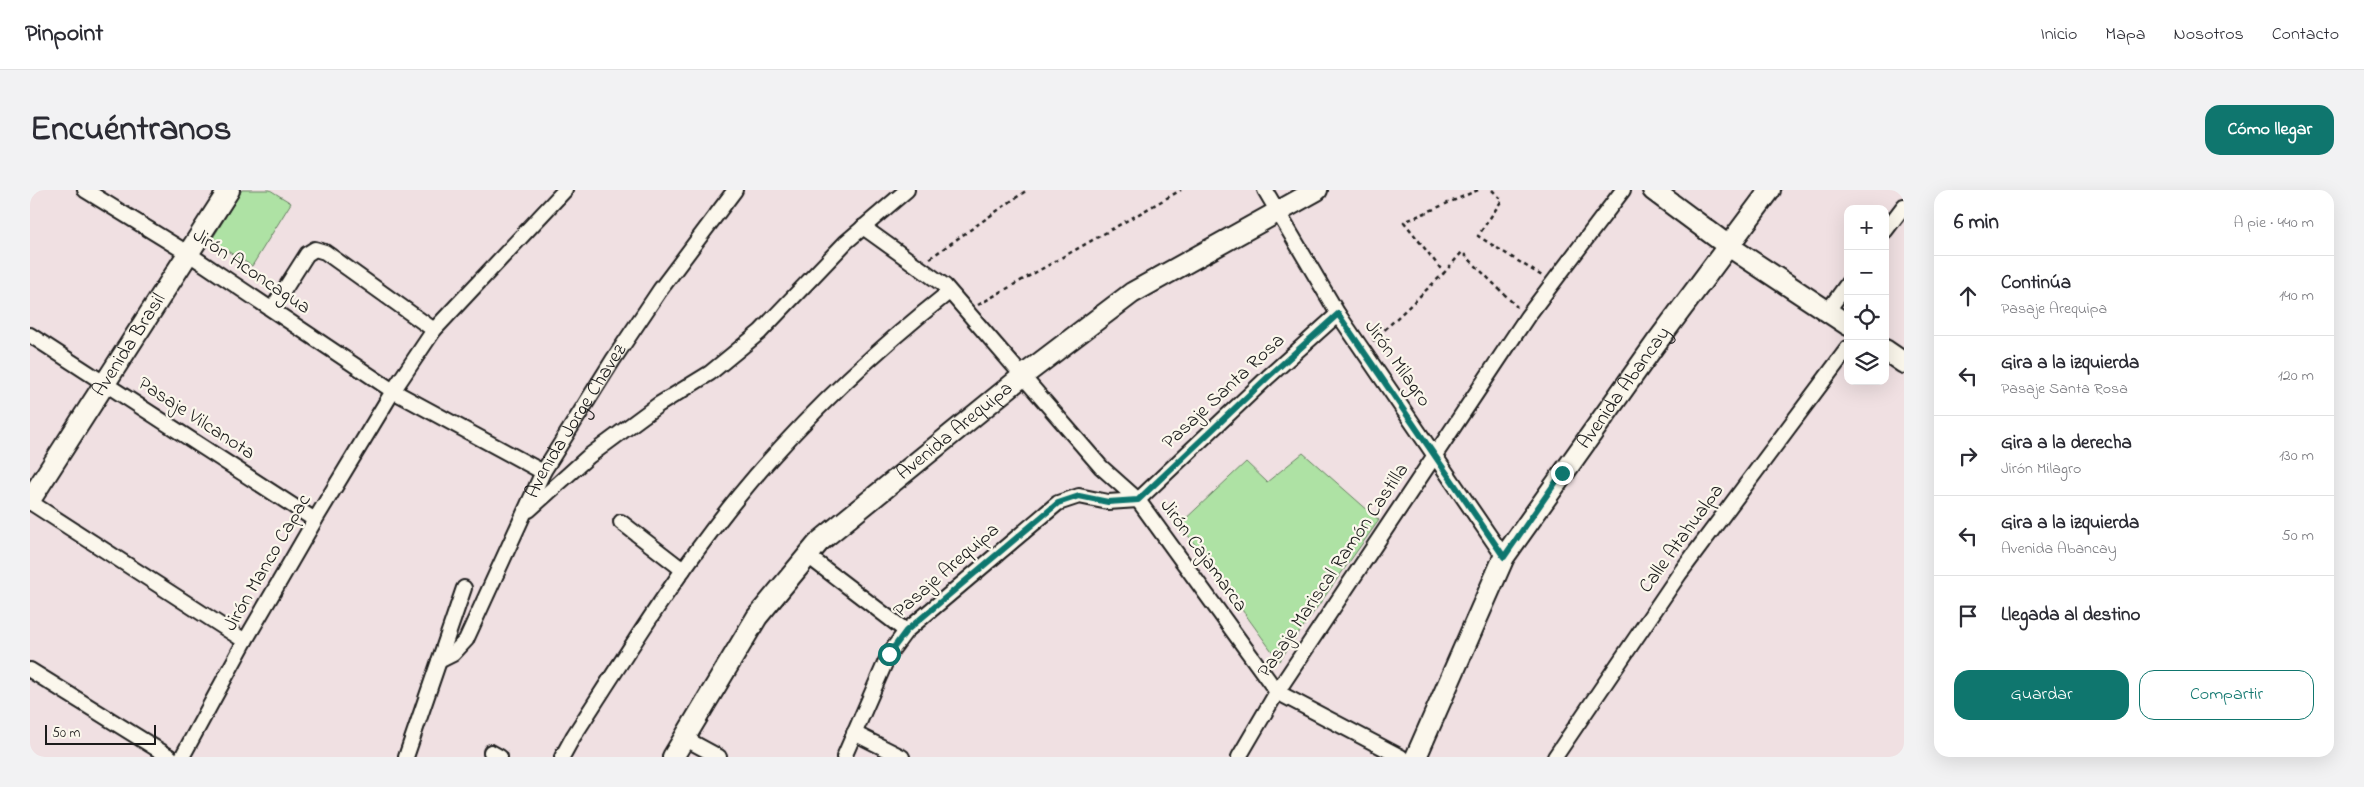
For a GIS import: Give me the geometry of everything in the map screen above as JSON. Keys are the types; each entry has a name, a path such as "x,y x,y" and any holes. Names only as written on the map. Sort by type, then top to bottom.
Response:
{"main road":[{"name":"Avenida Brasil","path":"30,501 229,190"},
{"name":"Avenida Arequipa","path":"673,757 757,617 819,542 1024,375 1132,293 1278,213 1316,190"},
{"path":"1653,190 1727,245 1844,323"},
{"name":"Avenida Abancay","path":"1416,757 1504,557 1567,466 1727,245 1770,190"},
{"path":"1889,353 1904,363"}],"street":[{"name":"Jirón Aconcagua","path":"85,190 189,254 393,391 543,472"},
{"name":"Jirón Manco Capac","path":"182,757 245,641 315,520 393,391 434,330 565,190"},
{"name":"Avenida Jorge Chavez","path":"439,660 453,654 466,640 543,472 628,336 735,190"},
{"path":"524,514 588,456 658,405 710,373 760,332 846,242 907,190"},
{"name":"Jirón Milagro","path":"1265,190 1338,314 1504,557"},
{"name":"Pasaje Mariscal Ramón Castilla","path":"1240,757 1277,692 1527,317 1623,190"},
{"path":"1889,226 1903,210"},
{"name":"Jirón Cajamarca","path":"863,227 918,266 949,292 1024,375 1101,467 1138,500 1277,692 1400,757"},
{"path":"272,309 307,254 315,249 325,252 434,330"},
{"path":"1827,312 1844,289"},
{"path":"562,757 573,736 683,570 738,497 806,420 875,353 949,292"},
{"name":"Pasaje Santa Rosa","path":"1138,500 1268,377 1338,314"},
{"name":"Pasaje Vilcanota","path":"30,335 315,520"},
{"name":"Calle Atahualpa","path":"1555,757 1680,574 1844,353"},
{"name":"Pasaje Arequipa","path":"844,757 889,654 906,631 1058,503 1079,496 1108,502 1138,500"},
{"path":"30,501 245,641"},
{"path":"621,522 683,570"},
{"path":"808,556 906,631"},
{"path":"406,757 464,588"},
{"path":"30,670 170,757"},
{"path":"854,733 902,757"},
{"path":"684,738 719,757"}],"path":[{"path":"918,266 1027,190"},
{"path":"967,312 1181,190"},
{"path":"1465,190 1467,194"},
{"path":"1444,273 1404,222 1478,190"},
{"path":"1492,190 1502,200 1478,236 1552,282"},
{"path":"1364,350 1444,273 1462,252 1527,317"}],"green space":[{"path":"242,190 270,190 291,203 252,266 211,241"},
{"path":"1303,453 1379,520 1279,661 1180,524 1246,462 1267,482"}],"route":[{"path":"889,654 906,631 1058,503 1079,496 1108,502 1138,500 1268,377 1338,314 1504,557 1562,473"}]}
